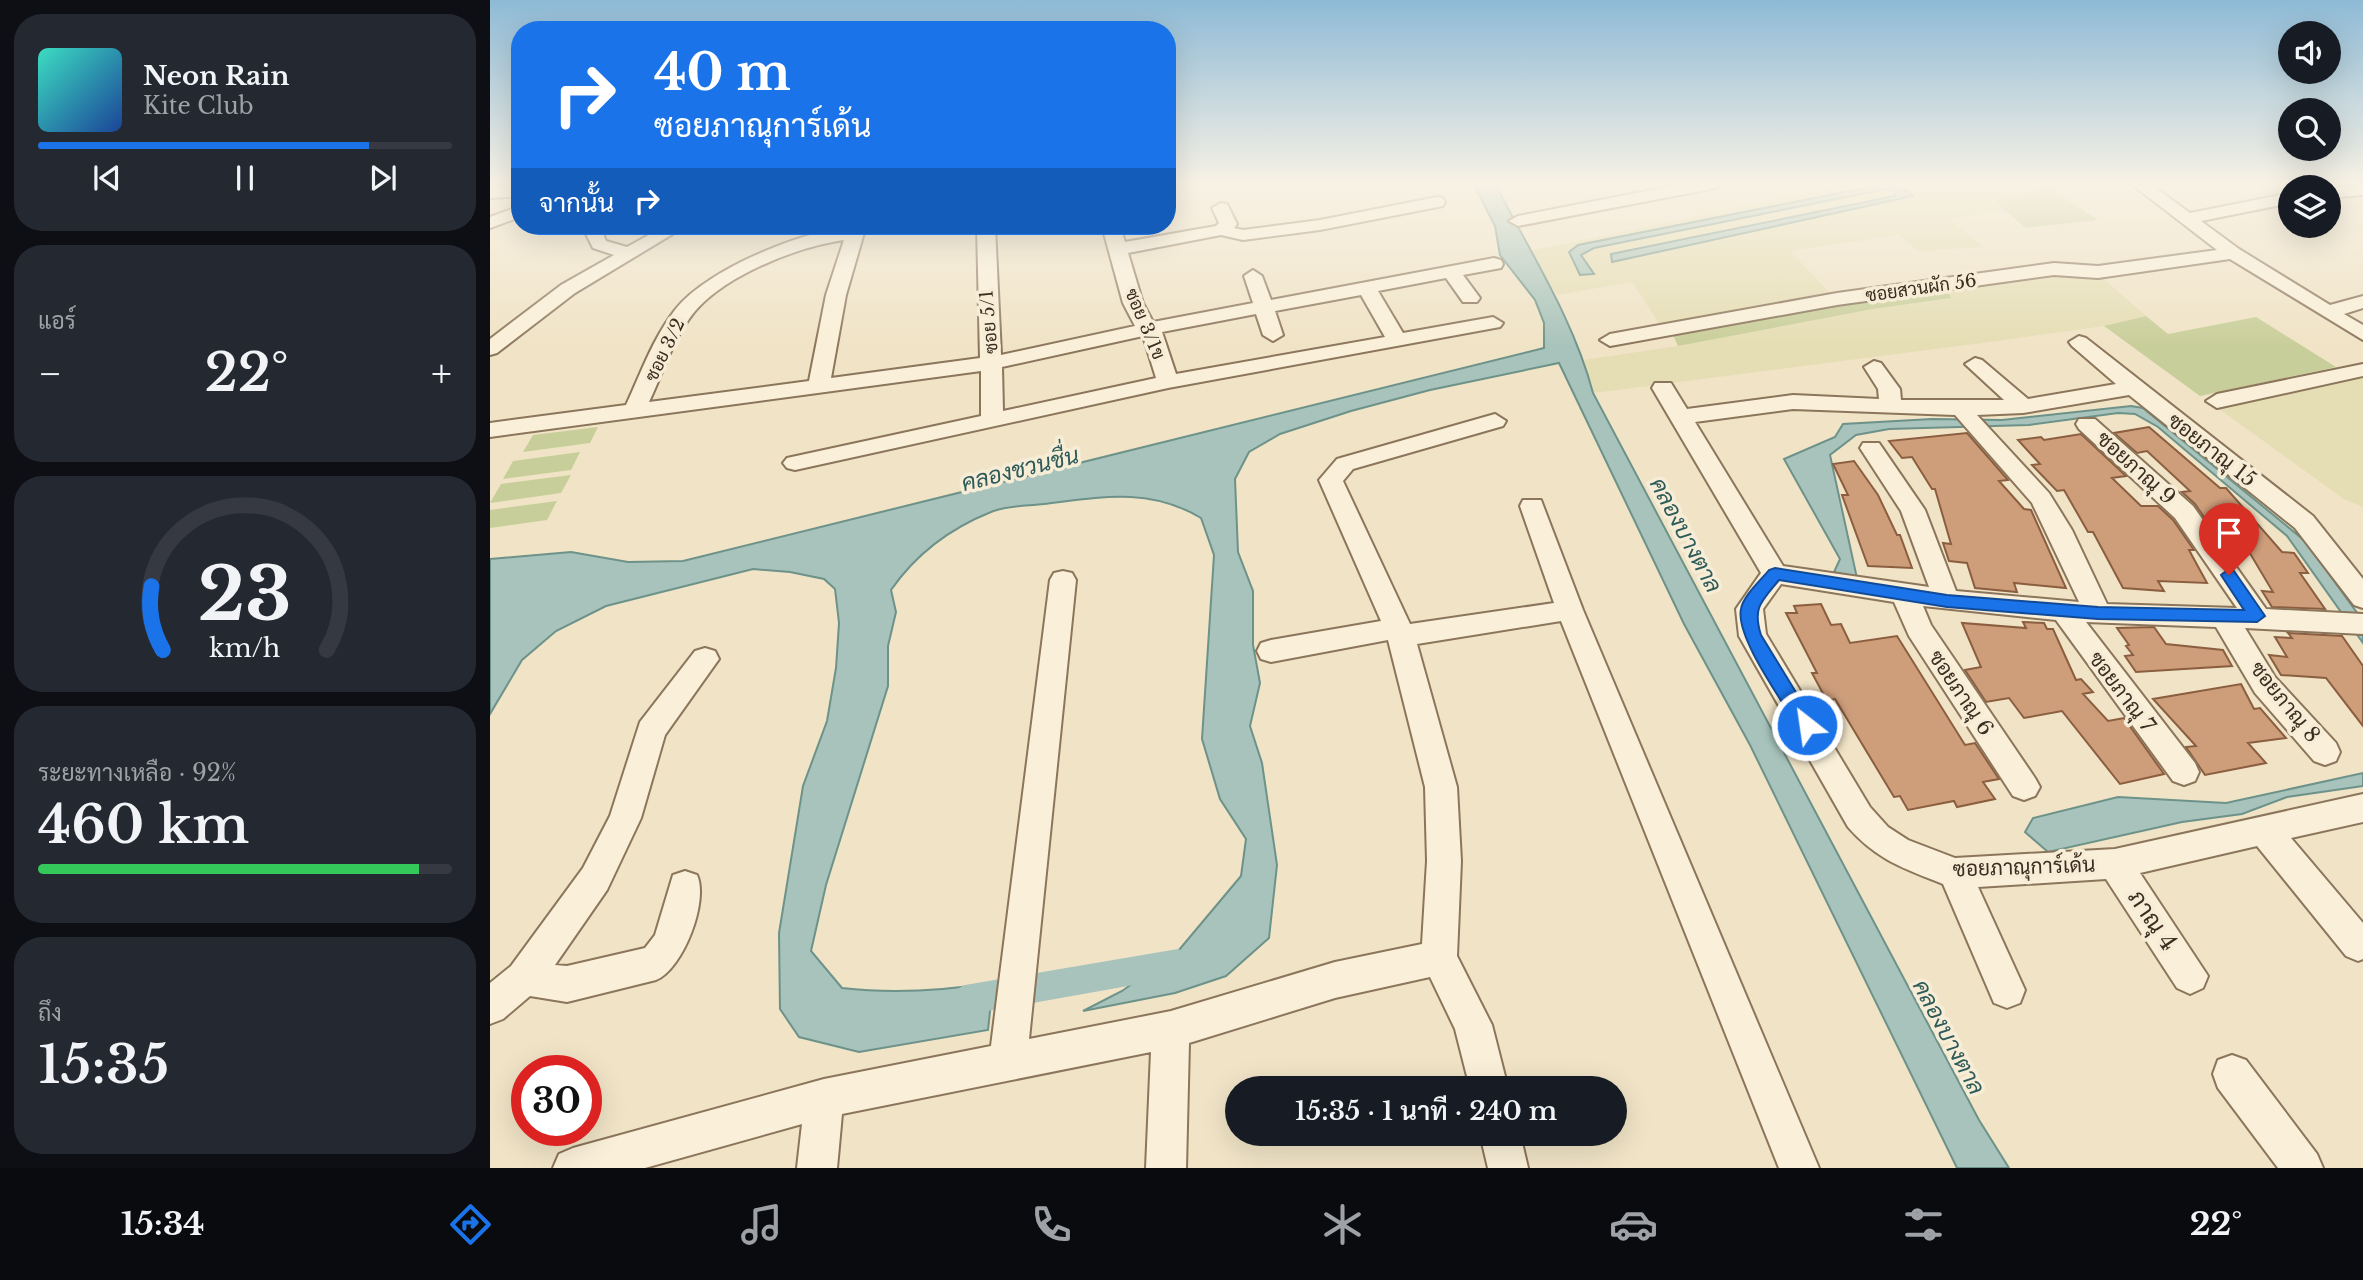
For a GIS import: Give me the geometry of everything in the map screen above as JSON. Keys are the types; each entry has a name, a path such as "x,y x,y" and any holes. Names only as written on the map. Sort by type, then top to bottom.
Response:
{"street":[{"path":"596,238 599,244 619,252"},
{"path":"490,349 641,238"},
{"path":"490,333 552,287 651,238"},
{"name":"ซอย 3/2","path":"635,409 683,312 716,285 761,259 821,238"},
{"path":"818,388 835,295 853,238"},
{"name":"ซอย 5/1","path":"986,238 985,293 993,363 992,418"},
{"name":"ซอย 3/1ข","path":"1115,238 1133,303 1147,329 1153,334 1168,382"},
{"path":"1118,249 1179,238"},
{"path":"2211,238 2363,334"},
{"name":"ซอยสวนผัก 56","path":"1610,340 1891,292 2054,269 2098,272 2233,253"},
{"path":"490,430 993,363 1147,329 1494,264"},
{"path":"1452,273 1470,298"},
{"path":"1253,276 1273,335"},
{"path":"1367,289 1397,340"},
{"path":"2328,312 2363,302"},
{"path":"795,463 992,418 1168,382 1493,323"},
{"name":"ซอยภาณุ 15","path":"2080,342 2133,388 2311,528 2363,597"},
{"path":"1975,364 2024,406"},
{"path":"1874,367 1889,388 1891,406"},
{"path":"2217,401 2363,370"},
{"path":"1663,388 1775,573 1947,601 2098,613 2257,616 2351,623"},
{"path":"1681,417 1793,402 1891,406 1967,418 2133,388"},
{"path":"1967,418 2029,482 2044,502 2098,613"},
{"path":"1486,1076 1474,1024 1439,958 1444,861 1441,787 1400,632 1331,480 1345,464 1495,421"},
{"name":"ซอยภาณุ 9","path":"2087,424 2184,512 2257,616"},
{"path":"1871,448 1913,510 1947,601"},
{"path":"1532,506 1570,610 1799,1168"},
{"name":"ซอยภาณุการ์เด้น","path":"1775,573 1749,607 1750,628 1859,817 1877,837 1927,865 1955,873 2115,864 2363,808"},
{"path":"1008,1062 1063,580"},
{"name":"ซอยภาณุ 6","path":"1905,596 1919,629 2024,786"},
{"path":"1271,651 1570,610"},
{"name":"ซอยภาณุ 7","path":"2063,610 2095,657 2184,772"},
{"name":"ซอยภาณุ 8","path":"2223,616 2265,684 2325,752"},
{"path":"490,1006 524,978 595,878 625,818 650,731 705,659"},
{"path":"2263,829 2358,944"},
{"name":"ภาณุ 4","path":"2115,864 2190,976"},
{"path":"1955,873 2007,990"},
{"path":"524,978 567,984 656,963 670,943 685,886"},
{"path":"573,1168 824,1098 1171,1030 1335,981 1439,958"},
{"path":"1166,1168 1171,1030"},
{"path":"2232,1074 2303,1168"},
{"path":"817,1168 824,1098"},
{"path":"1503,1146 1508,1168"}],"shaded area":[{"path":"1594,238 1617,238 1579,245 1569,252 1594,273 1581,255 1594,248 1646,238 1692,238 1611,254 1612,262 1723,238 1882,238 1790,251 1830,293 1662,328 1632,282 1557,295 1529,251"},
{"path":"1902,238 1972,238 1984,247 1918,251"},
{"path":"2083,274 2105,280 2146,316 2104,326 1593,393 1584,360 1678,346 1873,309 1951,298 1948,290"},
{"path":"2363,374 2363,507 2344,499 2215,406"}],"green space":[{"path":"1948,290 1951,298 1873,309 1678,346 1673,335 1843,302"},
{"path":"2146,316 2168,334 2256,317 2336,367 2200,396 2104,326"},
{"path":"598,427 590,443 523,452 533,435"},
{"path":"580,452 571,470 503,479 513,461"},
{"path":"571,475 561,493 490,503 501,484"},
{"path":"557,501 547,520 490,528 490,510"}],"water":[{"path":"1497,238 1524,238 1574,338 1593,393 1979,1120 2009,1168 1957,1168 1750,745 1684,624 1559,363 1430,390 1351,411 1280,434 1249,452 1235,479 1238,552 1253,591 1253,645 1260,683 1250,726 1262,763 1277,865 1269,938 1226,976 1175,993 1083,1011 1122,991 1179,950 1241,876 1246,839 1220,799 1202,739 1214,555 1201,518 1182,508 1144,498 1105,497 997,510 948,534 923,554 891,590 896,612 888,646 888,686 826,885 811,951 842,988 918,991 993,983 988,1030 859,1052 799,1037 780,1009 779,933 803,786 827,721 836,668 839,623 835,589 824,579 790,572 753,569 606,606 556,631 522,660 490,714 490,559 571,552 628,562 683,561 1544,348 1544,323 1535,300 1500,255"},
{"path":"1616,238 1646,238 1594,248 1581,255 1594,274 1580,275 1569,252 1578,245"},
{"path":"1692,238 1724,238 1612,262 1611,254"},
{"path":"2131,406 2143,408 2305,541 2363,621 2363,643 2287,536 2158,427 2135,414 2118,413 2029,425 1889,429 1856,435 1830,455 1857,578 1834,572 1840,559 1784,459 1835,437 1843,424 1932,419 2002,420"},
{"path":"2363,773 2363,786 2287,797 2242,814 2182,822 2048,852 2025,832 2033,818 2118,797 2226,803"}],"building":[{"path":"2149,427 2220,488 2226,488 2282,552 2294,553 2308,573 2300,573 2325,609 2272,607 2262,591 2273,592 2248,550 2227,550 2195,504 2182,492 2190,491 2147,451 2137,453 2114,433"},
{"path":"1967,433 2008,480 1999,481 2024,509 2031,510 2066,588 2014,583 2017,592 1975,588 1967,563 1949,561 1943,543 1951,544 1935,489 1932,489 1912,457 1902,458 1889,441"},
{"path":"2081,434 2126,476 2112,478 2141,506 2158,506 2173,520 2194,550 2189,550 2207,583 2158,581 2164,591 2123,588 2093,532 2088,532 2064,490 2057,491 2032,465 2040,464 2018,440 2041,437 2044,440"},
{"path":"1854,461 1878,495 1897,535 1900,535 1912,568 1868,566 1842,495 1848,495 1833,464"},
{"path":"1821,604 1831,625 1841,624 1850,643 1897,636 1965,745 1975,743 1999,779 1983,782 1995,799 1957,807 1954,801 1908,810 1900,796 1894,797 1835,699 1827,701 1812,673 1817,673 1786,613 1797,613 1794,606"},
{"path":"2023,622 2044,623 2047,629 2053,629 2076,680 2081,679 2093,692 2083,694 2108,721 2124,718 2164,774 2120,784 2062,711 2024,718 2009,698 1986,702 1965,670 1981,667 1962,623 2026,628"},
{"path":"2154,627 2166,644 2223,650 2232,666 2136,672 2125,656 2133,655 2126,646 2129,645 2117,628"},
{"path":"2288,633 2342,636 2363,666 2363,726 2326,678 2281,675 2269,655 2287,657 2275,637 2292,638"},
{"path":"2241,684 2254,709 2260,708 2286,738 2248,743 2266,763 2205,775 2186,747 2196,746 2153,699"}],"waterway":[{"path":"965,1000 1178,963"}],"route":[{"path":"1807,725 1753,636 1748,621 1749,607 1775,573 1947,601 2098,613 2257,616 2229,575"}],"water label":[{"name":"คลองชวนชื่น","path":"1020,469"},
{"name":"คลองบางตาล","path":"1686,535"},
{"name":"คลองบางตาล","path":"1949,1037"}]}
